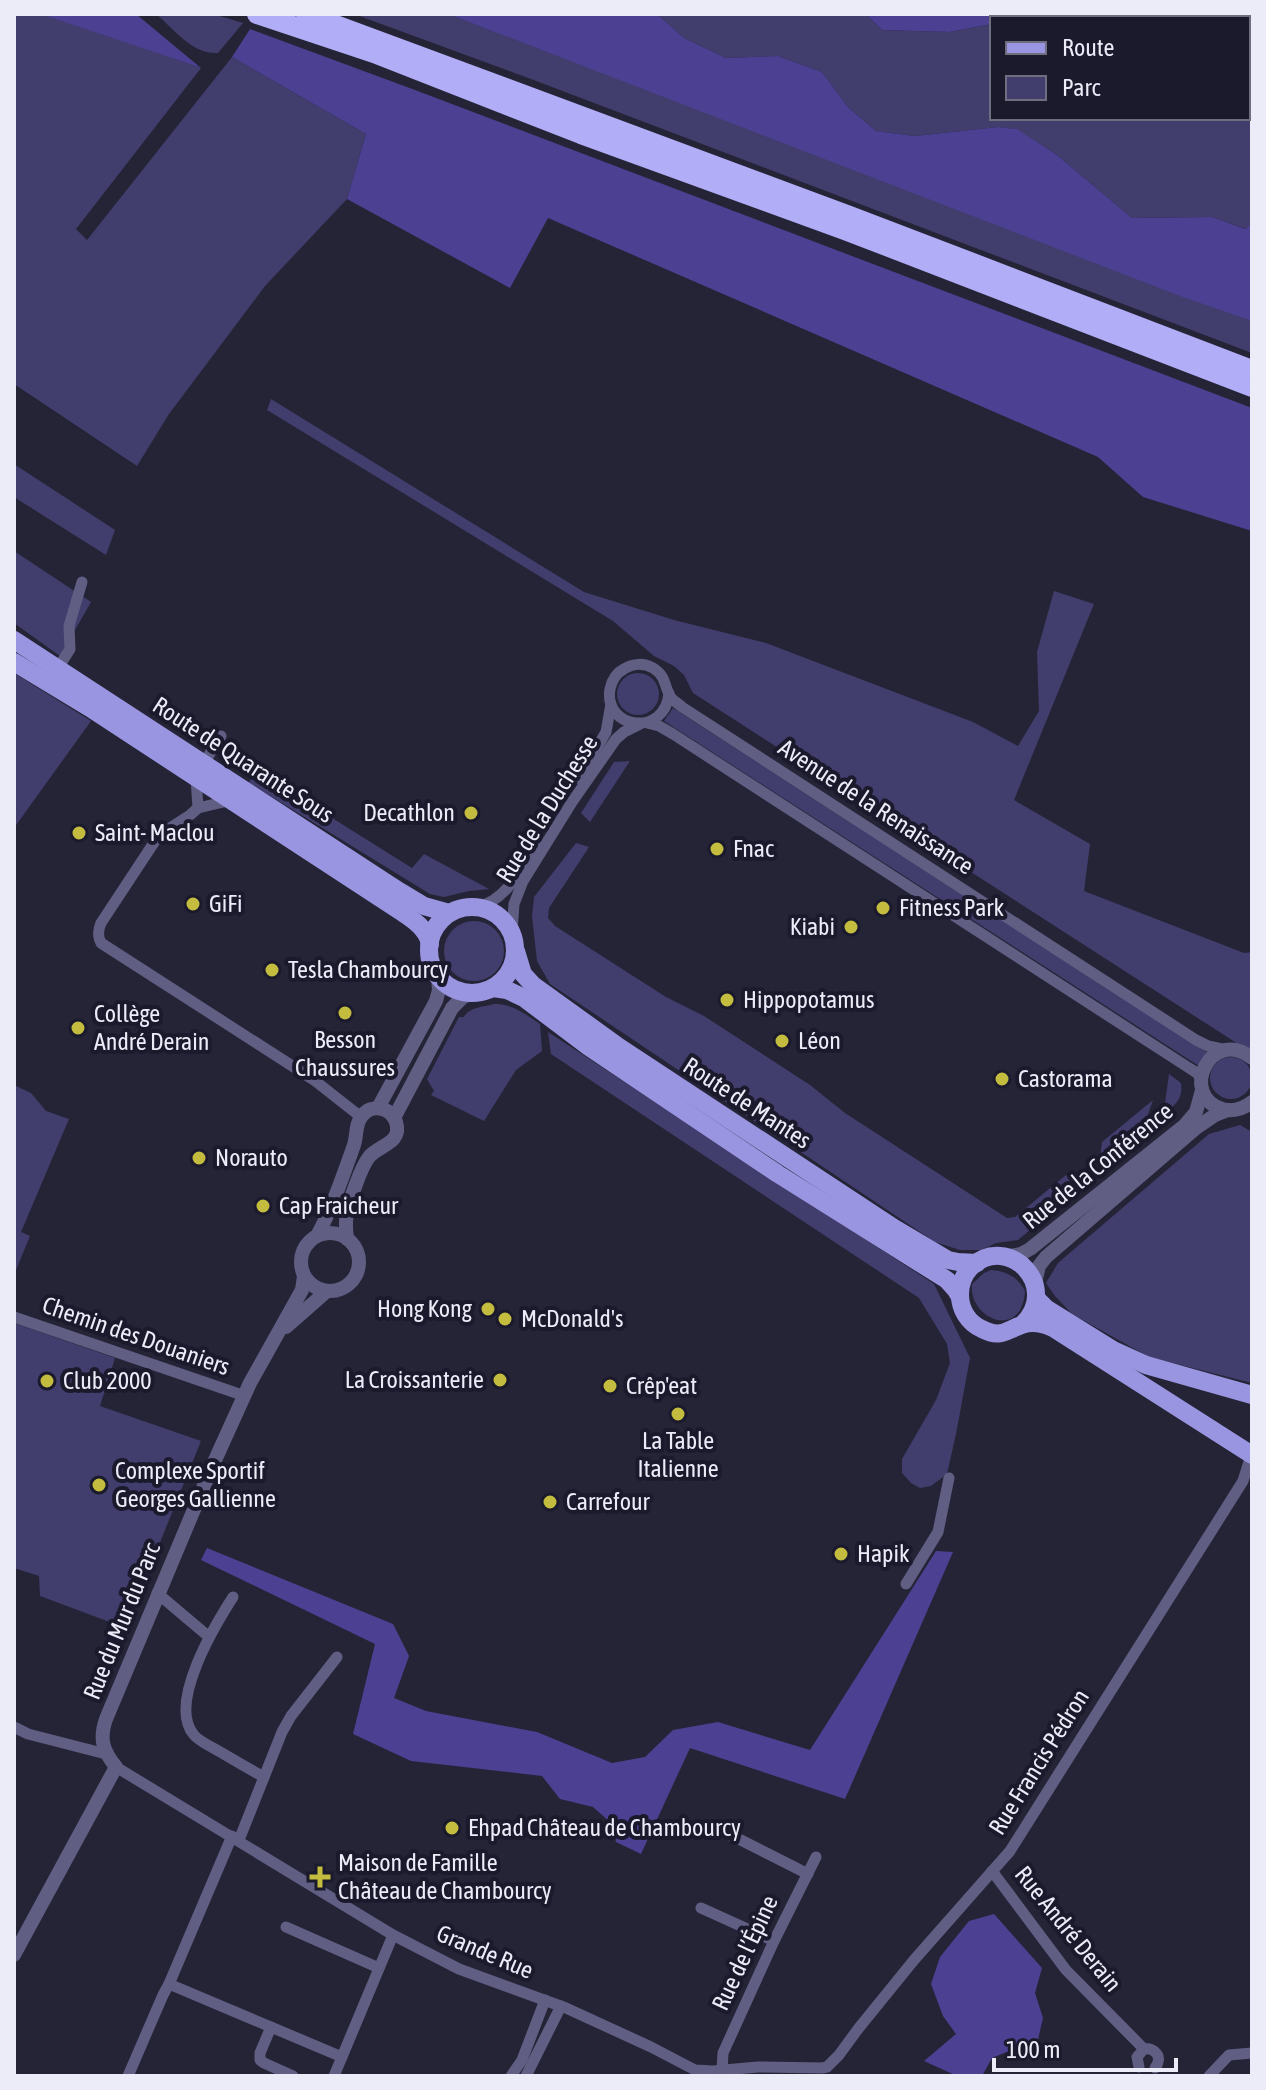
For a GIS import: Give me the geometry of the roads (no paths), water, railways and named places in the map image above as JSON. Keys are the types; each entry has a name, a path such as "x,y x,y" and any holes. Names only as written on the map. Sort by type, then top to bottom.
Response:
{"highway":[{"path":"257,14 374,53 1252,387"},
{"path":"306,14 1252,370"}],"main road":[{"name":"Route de Quarante Sous","path":"14,640 58,668 200,771 417,902 449,913"},
{"path":"14,661 200,771 232,800 403,912 425,932 430,944"},
{"path":"476,907 497,914 512,932 516,951 510,970 501,982 493,988 473,993 454,988 438,976 430,958 430,944 436,926 449,913 476,907"},
{"name":"Route de Mantes","path":"516,951 523,974 533,985 619,1047 894,1228 948,1260 977,1263"},
{"name":"Route de Mantes","path":"493,988 524,998 589,1047 778,1174 947,1280 960,1297"},
{"path":"1035,1291 1033,1311 1022,1325 1001,1333 983,1330 968,1318 960,1297 965,1276 977,1263 1004,1257 1022,1265 1031,1275 1035,1291 1047,1309 1113,1350 1146,1365 1252,1395"},
{"path":"1022,1325 1042,1324 1065,1335 1252,1454"}],"street":[{"path":"58,668 70,649 69,626 82,582"},
{"path":"635,665 645,665 658,671 669,693 663,712 644,723 631,723 622,718 610,702 610,687 615,677 635,665"},
{"name":"Avenue de la Renaissance","path":"669,693 682,707 1196,1040 1227,1050"},
{"name":"Rue de la Duchesse","path":"476,907 487,904 508,888 606,732 610,702"},
{"name":"Avenue de la Renaissance","path":"644,723 667,730 1194,1071 1202,1084"},
{"name":"Rue de la Duchesse","path":"512,932 512,912 517,894 544,847 616,739 644,723"},
{"path":"198,808 200,771 221,736"},
{"path":"232,800 198,808 159,835 101,923 98,938 101,943 314,1080 361,1117"},
{"path":"378,1108 436,1001 438,976"},
{"path":"394,1118 452,1008 463,997 473,993"},
{"path":"1227,1050 1242,1052 1252,1058"},
{"name":"Rue de la Conférence","path":"1004,1257 1030,1249 1184,1126 1196,1112 1204,1066 1210,1058 1227,1050"},
{"path":"1202,1084 1207,1098 1214,1105 1243,1108"},
{"path":"317,1236 332,1234 347,1239 356,1250 356,1274 345,1287 336,1291 318,1289 310,1284 301,1269 302,1253 317,1236 355,1143 361,1117 367,1111 378,1108 389,1112 397,1129 388,1145 372,1152 363,1168 347,1211 347,1239"},
{"name":"Rue de la Conférence","path":"1035,1291 1036,1271 1046,1257 1196,1128 1215,1115 1243,1108"},
{"name":"Rue du Mur du Parc","path":"106,1754 102,1739 106,1719 157,1593 245,1396 302,1290 304,1276"},
{"name":"Rue du Mur du Parc","path":"277,1335 327,1291"},
{"name":"Chemin des Douaniers","path":"14,1317 245,1396"},
{"name":"Rue Francis Pédron","path":"831,2071 858,2029 914,1960 1010,1851 1243,1481 1252,1454"},
{"path":"906,1584 938,1532 949,1478"},
{"path":"157,1593 208,1636"},
{"path":"233,1597 208,1636 184,1710 187,1724 195,1737 264,1777"},
{"path":"128,2076 282,1732 337,1657"},
{"path":"14,1727 28,1734 106,1754"},
{"name":"Grande Rue","path":"106,1754 116,1767 393,1935 459,1969 561,2006 651,2047 693,2073 758,2067 831,2071"},
{"path":"14,1955 116,1767"},
{"path":"723,1831 808,1874"},
{"name":"Rue de l’Épine","path":"722,2070 723,2053 816,1857"},
{"name":"Rue André Derain","path":"992,1871 1066,1970 1144,2049"},
{"path":"701,1908 774,1941"},
{"path":"286,1927 379,1968"},
{"path":"334,2076 393,1935"},
{"path":"169,1984 342,2057"},
{"path":"511,2076 522,2060 545,2000"},
{"path":"526,2076 561,2006"},
{"path":"271,2027 260,2060 291,2076"},
{"path":"1144,2049 1151,2049 1157,2054 1159,2061 1155,2068 1149,2071 1139,2067 1137,2057 1144,2049"},
{"path":"1209,2076 1229,2055 1252,2053"},
{"path":"1127,2076 1139,2067"},
{"path":"1155,2068 1166,2076"}],"place":[{"name":"Decathlon","path":"471,813"},
{"name":"Saint- Maclou","path":"79,833"},
{"name":"Fnac","path":"717,849"},
{"name":"GiFi","path":"193,904"},
{"name":"Fitness Park","path":"883,908"},
{"name":"Kiabi","path":"851,927"},
{"name":"Tesla Chambourcy","path":"272,970"},
{"name":"Hippopotamus","path":"727,1000"},
{"name":"Besson Chaussures","path":"345,1013"},
{"name":"Collège André Derain","path":"78,1028"},
{"name":"Léon","path":"782,1041"},
{"name":"Castorama","path":"1002,1079"},
{"name":"Norauto","path":"199,1158"},
{"name":"Cap Fraicheur","path":"263,1206"},
{"name":"Hong Kong","path":"488,1309"},
{"name":"McDonald's","path":"505,1319"},
{"name":"La Croissanterie","path":"500,1380"},
{"name":"Club 2000","path":"47,1381"},
{"name":"Crêp'eat","path":"610,1386"},
{"name":"La Table Italienne","path":"678,1414"},
{"name":"Complexe Sportif Georges Gallienne","path":"99,1485"},
{"name":"Carrefour","path":"550,1502"},
{"name":"Hapik","path":"841,1554"},
{"name":"Ehpad Château de Chambourcy","path":"452,1828"},
{"name":"Maison de Famille Château de Chambourcy","path":"320,1877"}]}
